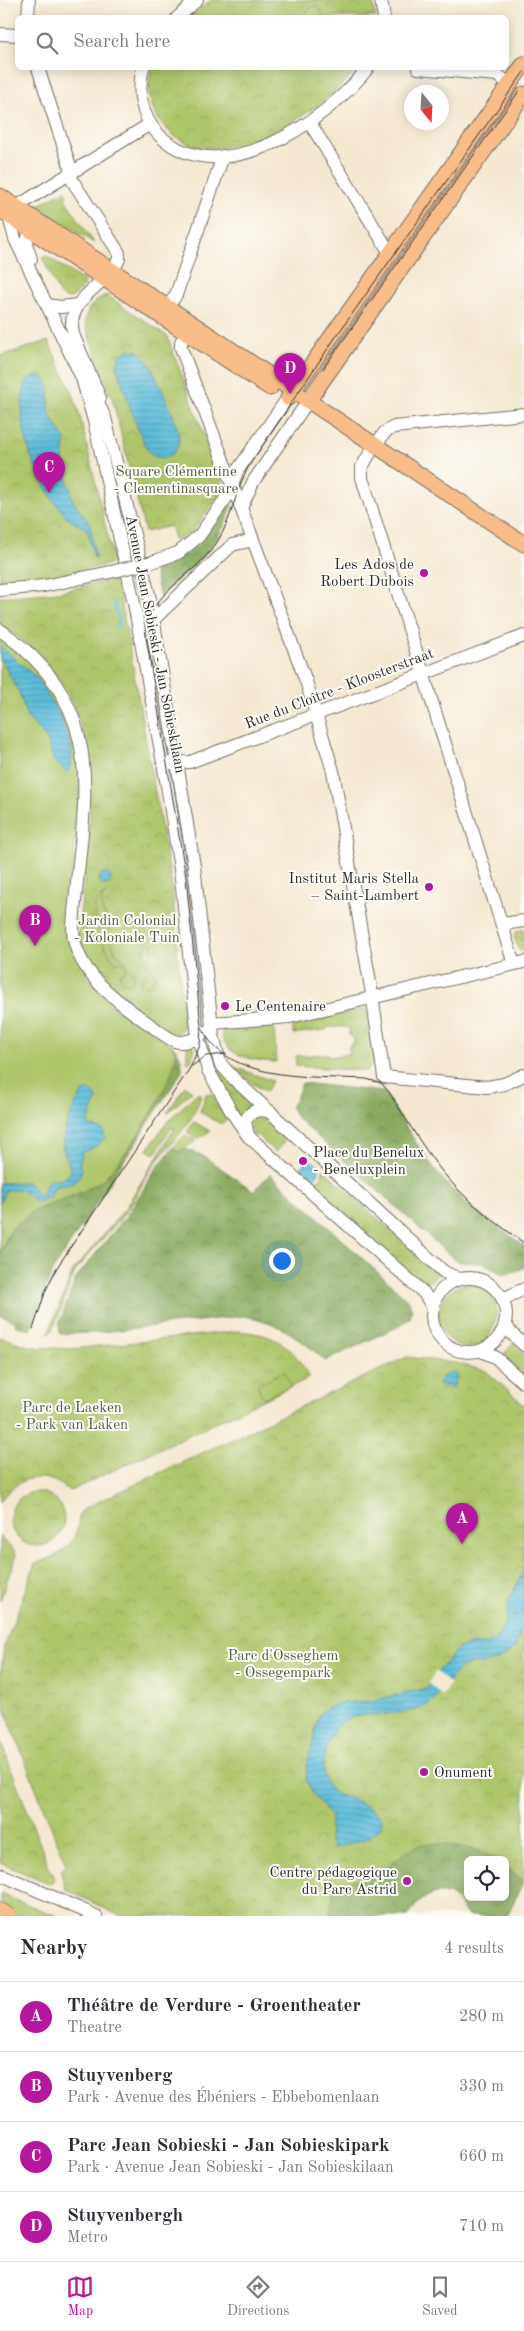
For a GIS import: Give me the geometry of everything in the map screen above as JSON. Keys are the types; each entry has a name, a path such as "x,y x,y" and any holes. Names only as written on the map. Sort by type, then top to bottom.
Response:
{"highway":[{"path":"0,1913 6,1916"}],"main road":[{"path":"290,395 524,64"},
{"path":"305,405 523,102 509,83"},
{"path":"0,196 8,211 32,224 372,449 524,544"},
{"path":"372,449 524,554"}],"street":[{"path":"28,15 29,0"},
{"path":"180,15 197,0"},
{"path":"381,0 384,15"},
{"path":"0,34 15,35"},
{"path":"39,70 69,163 72,182 117,249 119,257 109,275 77,306 72,319 73,330 96,386 102,413"},
{"path":"143,70 141,98 150,124 163,139 182,151 197,156 224,156 264,145 310,123 343,96 366,70"},
{"path":"441,70 497,75 509,83"},
{"path":"310,123 390,253"},
{"path":"8,211 150,124"},
{"path":"165,312 176,295 224,156"},
{"name":"Avenue Jean Sobieski - Jan Sobieskilaan","path":"8,211 14,239 51,306 102,413 150,599 194,866 217,1056"},
{"name":"Avenue Jean Sobieski - Jan Sobieskilaan","path":"32,224 26,244 28,252 82,378 90,404 136,611 180,869 198,1038 204,1059 210,1075 248,1136 422,1292 433,1308"},
{"path":"51,306 77,306"},
{"path":"190,328 181,342 181,348 305,677 334,776 384,1077 486,1087 504,1084 524,1075"},
{"path":"0,590 44,586 152,562 178,553 204,530 232,487 236,471 290,395"},
{"path":"241,508 253,482 305,405"},
{"path":"0,630 28,651 49,676 73,719 84,755 86,792 73,928 77,951 96,980 124,1007 174,1040 198,1038 212,1024 286,1018 519,963 502,924 362,478 362,467 372,449 385,432 394,427 524,414"},
{"path":"153,620 232,545 253,540"},
{"name":"Rue du Cloître - Kloosterstraat","path":"163,764 190,762 524,636"},
{"path":"502,924 524,921"},
{"path":"204,1059 217,1056 229,1075 444,1272 459,1279"},
{"path":"248,1136 245,1122 250,1113 260,1110 271,1112"},
{"path":"524,1345 511,1333 506,1323 503,1299 496,1289 485,1281 472,1278 459,1279 442,1290 433,1308 434,1327 443,1342 461,1352 480,1351 495,1357 524,1384"},
{"path":"503,1299 524,1290"},
{"path":"480,1351 497,1340 506,1323"},
{"path":"0,1874 96,1916"}],"green space":[{"path":"211,0 372,0 376,15 194,15"},
{"path":"315,5 323,15 306,15 304,13"},
{"path":"151,70 355,70 319,104 293,122 265,136 237,145 209,148 184,142 158,119 150,98"},
{"path":"66,190 67,196 65,199 94,243 39,207 40,204"},
{"path":"45,255 85,282 84,287 76,295 67,298 60,295 42,257"},
{"name":"Square Clémentine - Clementinasquare","path":"106,295 167,336 224,488 193,531 175,541 170,526 145,532 113,401 86,327 86,317 90,308 97,300"},
{"path":"48,341 73,394 81,420 114,563 44,579 0,583 0,356"},
{"path":"230,502 232,506 226,521 212,546 193,567 160,597 154,570 169,566 169,563 182,557 199,544"},
{"name":"Jardin Colonial - Koloniale Tuin","path":"117,578 172,887 184,1026 176,1035 167,1031 117,993 99,974 84,949 78,934 89,824 90,788 87,752 78,718 63,685 39,655 0,624 0,597 59,592"},
{"path":"0,636 31,662 52,689 65,715 78,756 81,770 68,933 90,980 110,1004 172,1045 176,1054 167,1084 157,1103 133,1143 108,1174 88,1189 36,1210 26,1216 12,1230 0,1253"},
{"path":"104,893 106,894 102,897 102,910 110,924 108,934 116,954 124,959 134,976 134,981 129,984 123,982 119,975 126,970 125,963 120,961 117,963 112,958 100,937 95,905"},
{"path":"524,930 524,952 518,949 514,936 517,931"},
{"path":"147,943 153,943 150,964 155,977 151,984 144,986 140,982 149,970 144,951"},
{"path":"364,1009 367,1010 374,1063 367,1071 296,1066 296,1056 328,1054 329,1057 350,1054 349,1046 354,1042 354,1039 349,1035 349,1027 327,1027 326,1030 293,1034 293,1026"},
{"path":"274,1026 276,1062 250,1059 242,1056 227,1047 223,1040 222,1031"},
{"path":"187,1044 193,1045 195,1049 190,1063 187,1061"},
{"path":"172,1045 180,1056 182,1071 53,1270 30,1330 15,1325 16,1322 0,1315 0,1253 12,1229 34,1211 45,1205 74,1196 100,1181 111,1171 157,1102 176,1057"},
{"path":"232,1066 272,1081 266,1092 250,1082"},
{"path":"220,1068 258,1105 242,1121 212,1071"},
{"path":"302,1083 384,1092 419,1147 449,1186 475,1210 524,1246 524,1268 504,1275 481,1263 460,1262 454,1259 298,1119 290,1106 295,1101"},
{"path":"185,1086 192,1091 167,1113"},
{"path":"197,1093 201,1094 198,1105 187,1124 153,1166 124,1214 75,1272 59,1316 48,1334 73,1271 124,1210 175,1128 171,1128 155,1154 147,1150 168,1121"},
{"path":"206,1094 212,1094 227,1119 221,1124 200,1112"},
{"path":"263,1112 289,1136 275,1152 257,1135 253,1135 249,1121"},
{"path":"194,1122 210,1131 198,1139 187,1132"},
{"path":"185,1135 196,1141 179,1152 173,1148"},
{"path":"173,1148 179,1152 184,1148 203,1156 254,1191 270,1174 409,1301 412,1310 410,1318 399,1326 325,1361 288,1332 255,1318 243,1316 93,1333 60,1334 59,1325 76,1278 128,1214 156,1169"},
{"path":"323,1169 438,1274 425,1287 311,1183 322,1178"},
{"path":"465,1284 483,1287 493,1297 496,1311 494,1326 487,1339 476,1347 462,1347 447,1337 438,1321 440,1305 444,1298 449,1292"},
{"name":"Parc de Laeken - Park van Laken","path":"238,1331 262,1335 281,1343 296,1357 309,1378 70,1491 48,1479 32,1478 17,1484 0,1502 0,1337 31,1347 71,1349"},
{"path":"514,1343 524,1353 524,1376 502,1356"},
{"name":"Parc d'Osseghem - Ossegempark","path":"407,1357 456,1363 486,1371 524,1405 524,1880 509,1870 509,1856 492,1856 462,1847 429,1843 413,1848 375,1874 335,1883 329,1916 120,1916 65,1889 61,1871 66,1865 7,1715 0,1679 4,1648 35,1564 56,1555 72,1541 76,1534 80,1514 85,1508"},
{"path":"284,1371 291,1386 263,1398 257,1385"},
{"path":"32,1492 42,1492 52,1496 60,1504 64,1519 60,1534 52,1542 42,1546 32,1546 22,1542 14,1534 10,1524 10,1514 14,1504 22,1496"},
{"path":"0,1536 13,1549 16,1555 0,1601"},
{"path":"0,1740 51,1873 53,1872 54,1878 51,1884 0,1863"},
{"name":"Centre pédagogique du Parc Astrid","path":"491,1840 504,1856 464,1856 464,1901 509,1901 509,1862 524,1880 507,1916 468,1916 453,1897 440,1893 428,1896 422,1900 408,1916 324,1916 332,1878 410,1842"},
{"path":"0,1894 57,1916 17,1916 0,1907"}],"water":[{"path":"129,350 139,351 147,360 173,415 178,434 178,443 176,451 167,457 160,458 155,456 147,449 122,384 117,365 120,355"},
{"path":"39,375 45,379 49,387 49,412 65,440 63,464 73,501 90,524 94,558 87,529 69,519 49,494 34,463 28,445 22,409 23,393 28,379"},
{"path":"0,646 38,679 60,715 72,749 71,766 67,772 54,761 47,739 27,717 19,692 0,658"},
{"path":"105,873 111,879 105,885 99,879"},
{"path":"89,1091 94,1093 97,1099 88,1122 90,1126 103,1130 105,1138 93,1148 82,1152 80,1164 82,1170 77,1179 72,1183 55,1187 50,1196 36,1202 21,1189 5,1191 0,1203 0,1183 27,1182 40,1196 49,1179 61,1180 70,1174 69,1164 63,1148 64,1135 72,1111 83,1092"},
{"path":"306,1161 314,1161 319,1166 317,1177 306,1179 301,1174 301,1166"},
{"path":"451,1372 457,1375 453,1388 439,1384 443,1376"},
{"path":"524,1570 522,1621 518,1639 512,1650 495,1661 486,1664 469,1664 460,1669 431,1703 424,1707 404,1712 353,1717 341,1722 336,1728 326,1748 323,1766 327,1784 330,1789 340,1796 357,1801 379,1815 382,1823 379,1829 368,1838 333,1848 329,1840 331,1816 312,1793 306,1779 307,1765 319,1715 328,1707 340,1703 371,1701 423,1689 430,1685 441,1667 456,1650 467,1645 488,1644 497,1638 505,1625 509,1599"}],"pier":[{"path":"436,1671 450,1684 442,1696 428,1683"}],"waterway":[{"path":"113,601 120,623 117,627"}],"tram line":[{"path":"33,1329 46,1290 56,1269 190,1068 200,1045 201,1026 186,878 146,637 147,624 151,612 168,591 199,563 216,544 227,522 244,475 250,464 335,338 524,72"},
{"path":"323,369 519,91"},
{"path":"202,1027 213,1045 230,1058 250,1067 298,1076 366,1079 381,1083 389,1092 427,1151 453,1184 478,1208 524,1243"},
{"path":"192,1066 206,1056 226,1054"}],"place":[{"name":"Stuyvenbergh","path":"290,394"},
{"name":"Parc Jean Sobieski - Jan Sobieskipark","path":"49,493"},
{"name":"Les Ados de Robert Dubois","path":"424,573"},
{"name":"Institut Maris Stella – Saint-Lambert","path":"429,887"},
{"name":"Stuyvenberg","path":"35,946"},
{"name":"Le Centenaire","path":"225,1006"},
{"name":"Place du Benelux - Beneluxplein","path":"303,1161"},
{"name":"Théâtre de Verdure - Groentheater","path":"462,1544"},
{"name":"Onument","path":"424,1772"},
{"name":"Centre pédagogique du Parc Astrid","path":"407,1881"}]}
